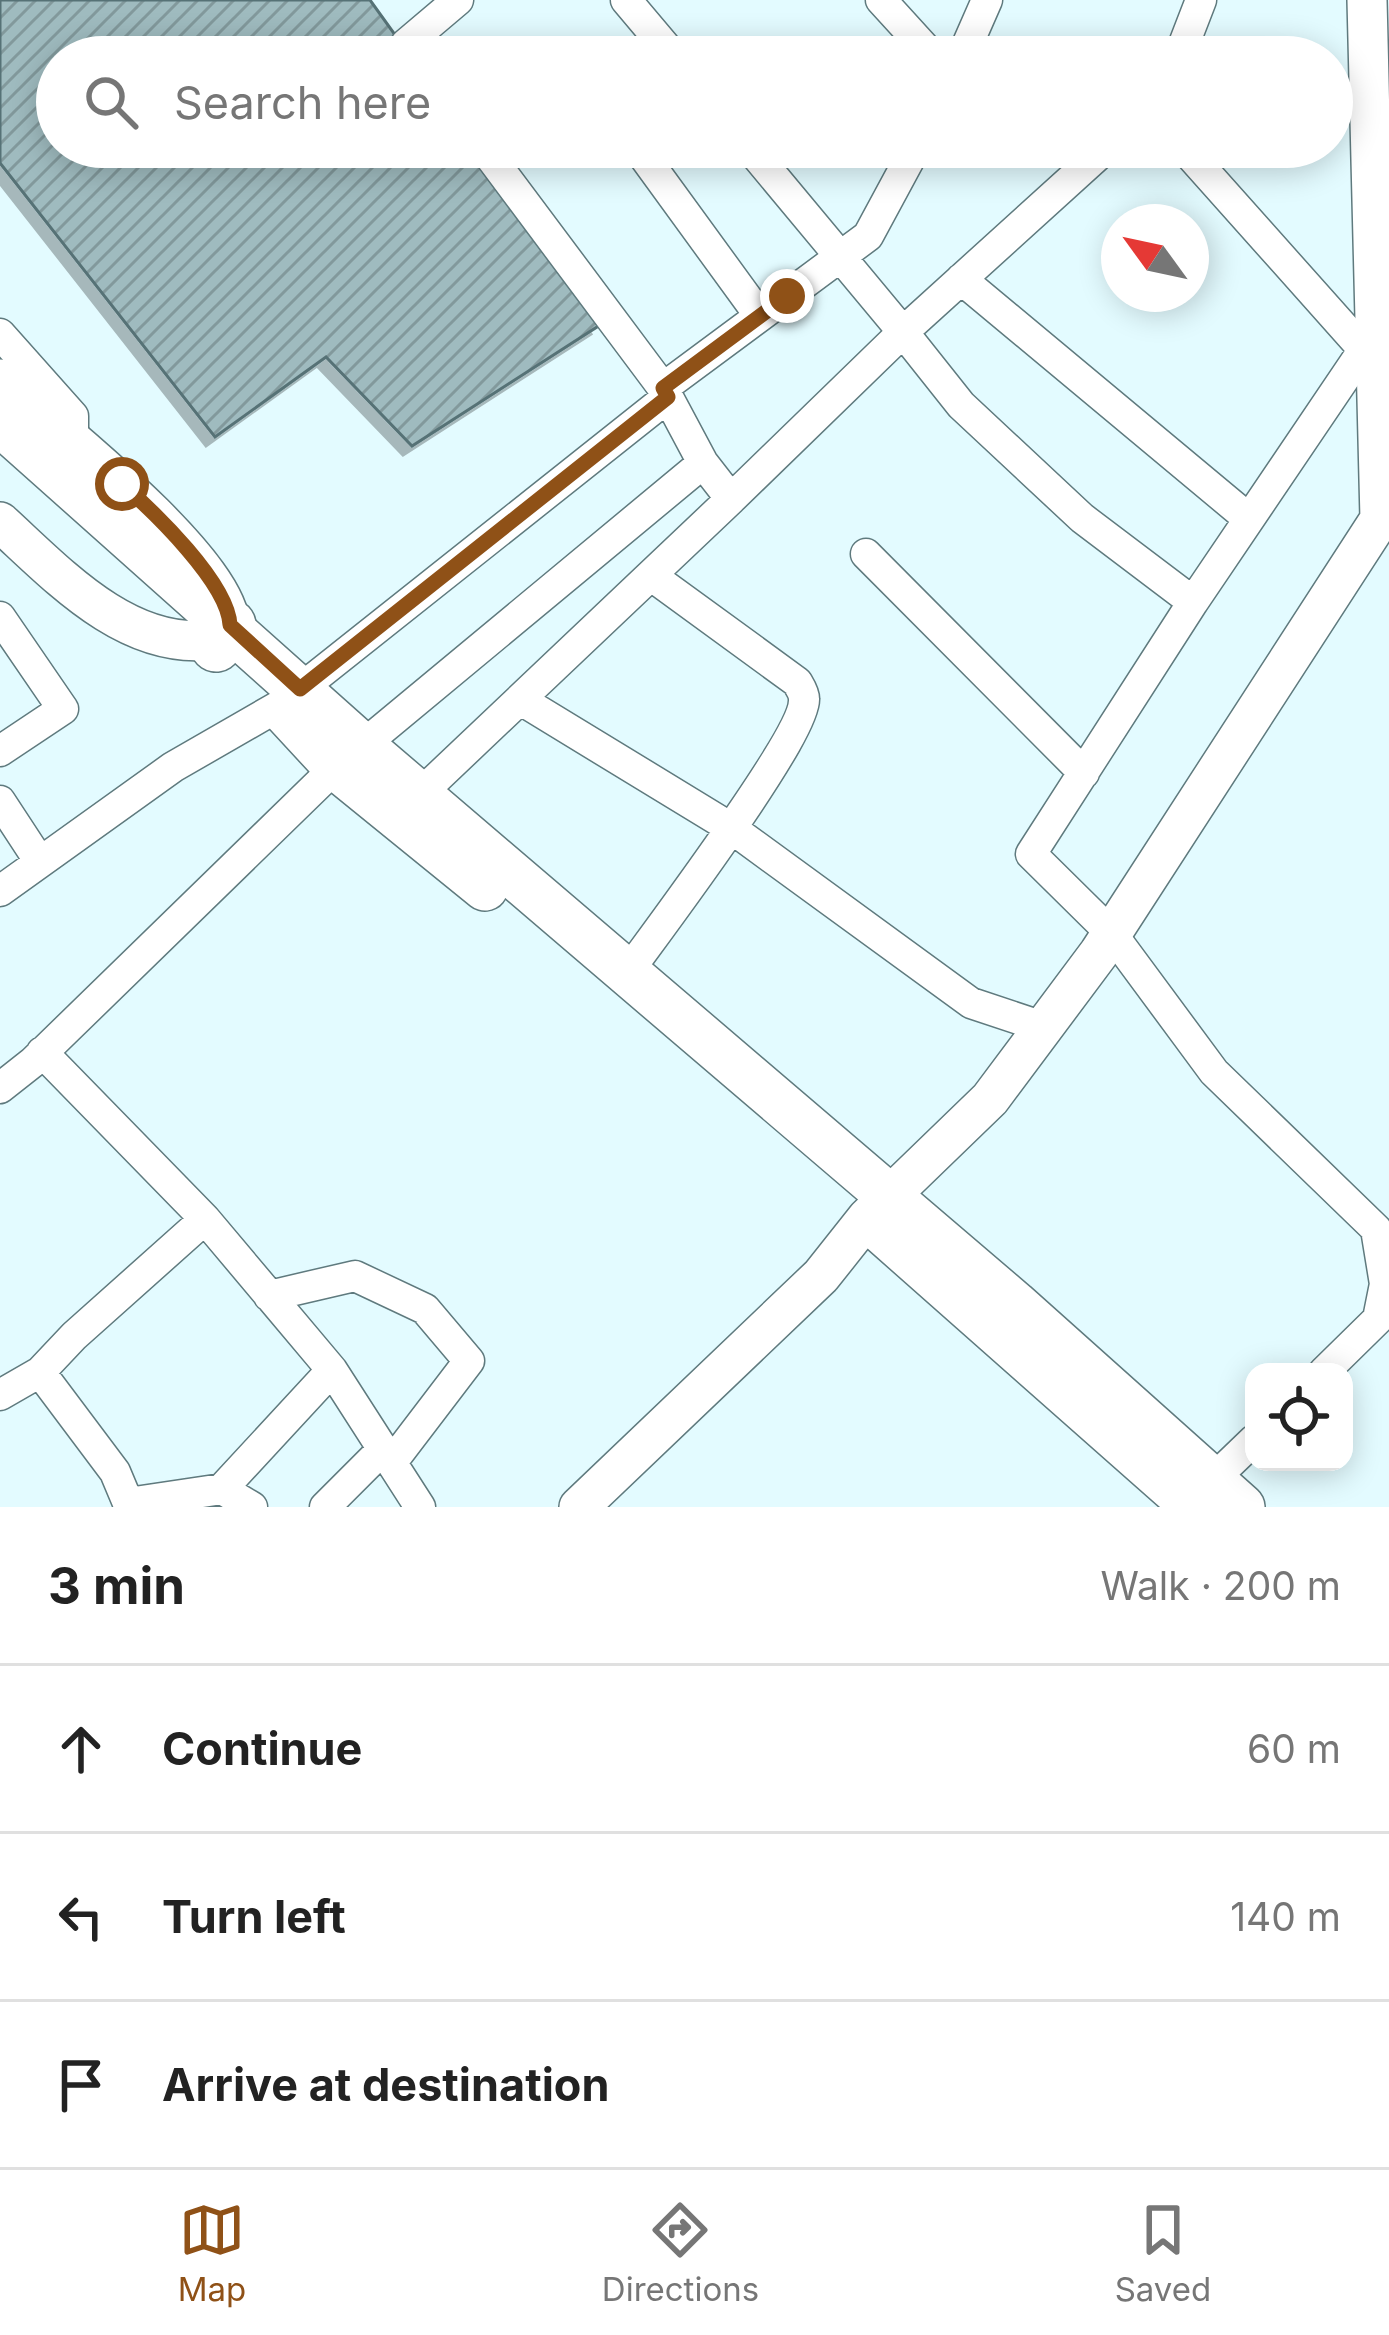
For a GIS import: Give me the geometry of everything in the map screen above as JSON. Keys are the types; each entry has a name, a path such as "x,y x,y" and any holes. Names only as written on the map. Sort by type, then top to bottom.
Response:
{"main road":[{"path":"0,423 158,580 349,756 614,992 878,1208"},
{"path":"0,464 158,580"},
{"path":"349,756 420,794 627,973 878,1208 1204,1500"}],"street":[{"path":"415,36 458,0"},
{"path":"626,0 656,36"},
{"path":"881,0 914,36"},
{"path":"971,36 987,0"},
{"path":"1187,36 1201,0"},
{"path":"579,1507 821,1276 878,1208 990,1100 1112,934 1386,527 1370,341 1367,0"},
{"path":"499,168 665,392 703,464 731,499"},
{"path":"652,168 760,316"},
{"path":"767,168 978,422 1082,518 1192,602"},
{"path":"0,891 173,767 289,697 760,316 868,236 905,168"},
{"path":"420,794 653,577 903,332 1084,168"},
{"path":"1203,168 1370,341"},
{"path":"961,279 1249,519"},
{"path":"0,334 73,416 73,442"},
{"path":"1337,1363 1383,1331 1387,1285 1383,1223 1214,1072 1112,934 1031,854 1192,602 1370,341"},
{"path":"0,379 147,505 184,548 230,609 218,637 186,643 122,624 0,522"},
{"path":"0,1088 349,756 703,464"},
{"path":"866,554 1084,773"},
{"path":"627,973 731,828 796,726 804,700 797,682 653,577"},
{"path":"0,617 63,709 0,751"},
{"path":"521,700 731,828 971,1003 1043,1027"},
{"path":"0,801 40,862"},
{"path":"42,1052 205,1219 332,1370 420,1507"},
{"path":"0,1395 40,1372 205,1219"},
{"path":"269,1296 355,1276 425,1309 469,1361 387,1456 325,1507"},
{"path":"40,1372 115,1472 128,1503 222,1489 332,1370"},
{"path":"1204,1500 1245,1451"},
{"path":"222,1489 252,1507"}],"building":[{"path":"0,0 370,0 396,36 36,36 36,168 489,168 600,325 412,446 326,357 215,437 0,163"}],"route":[{"path":"122,484 147,505 196,562 230,609 230,625 300,689 668,397 663,388 787,296"}]}
